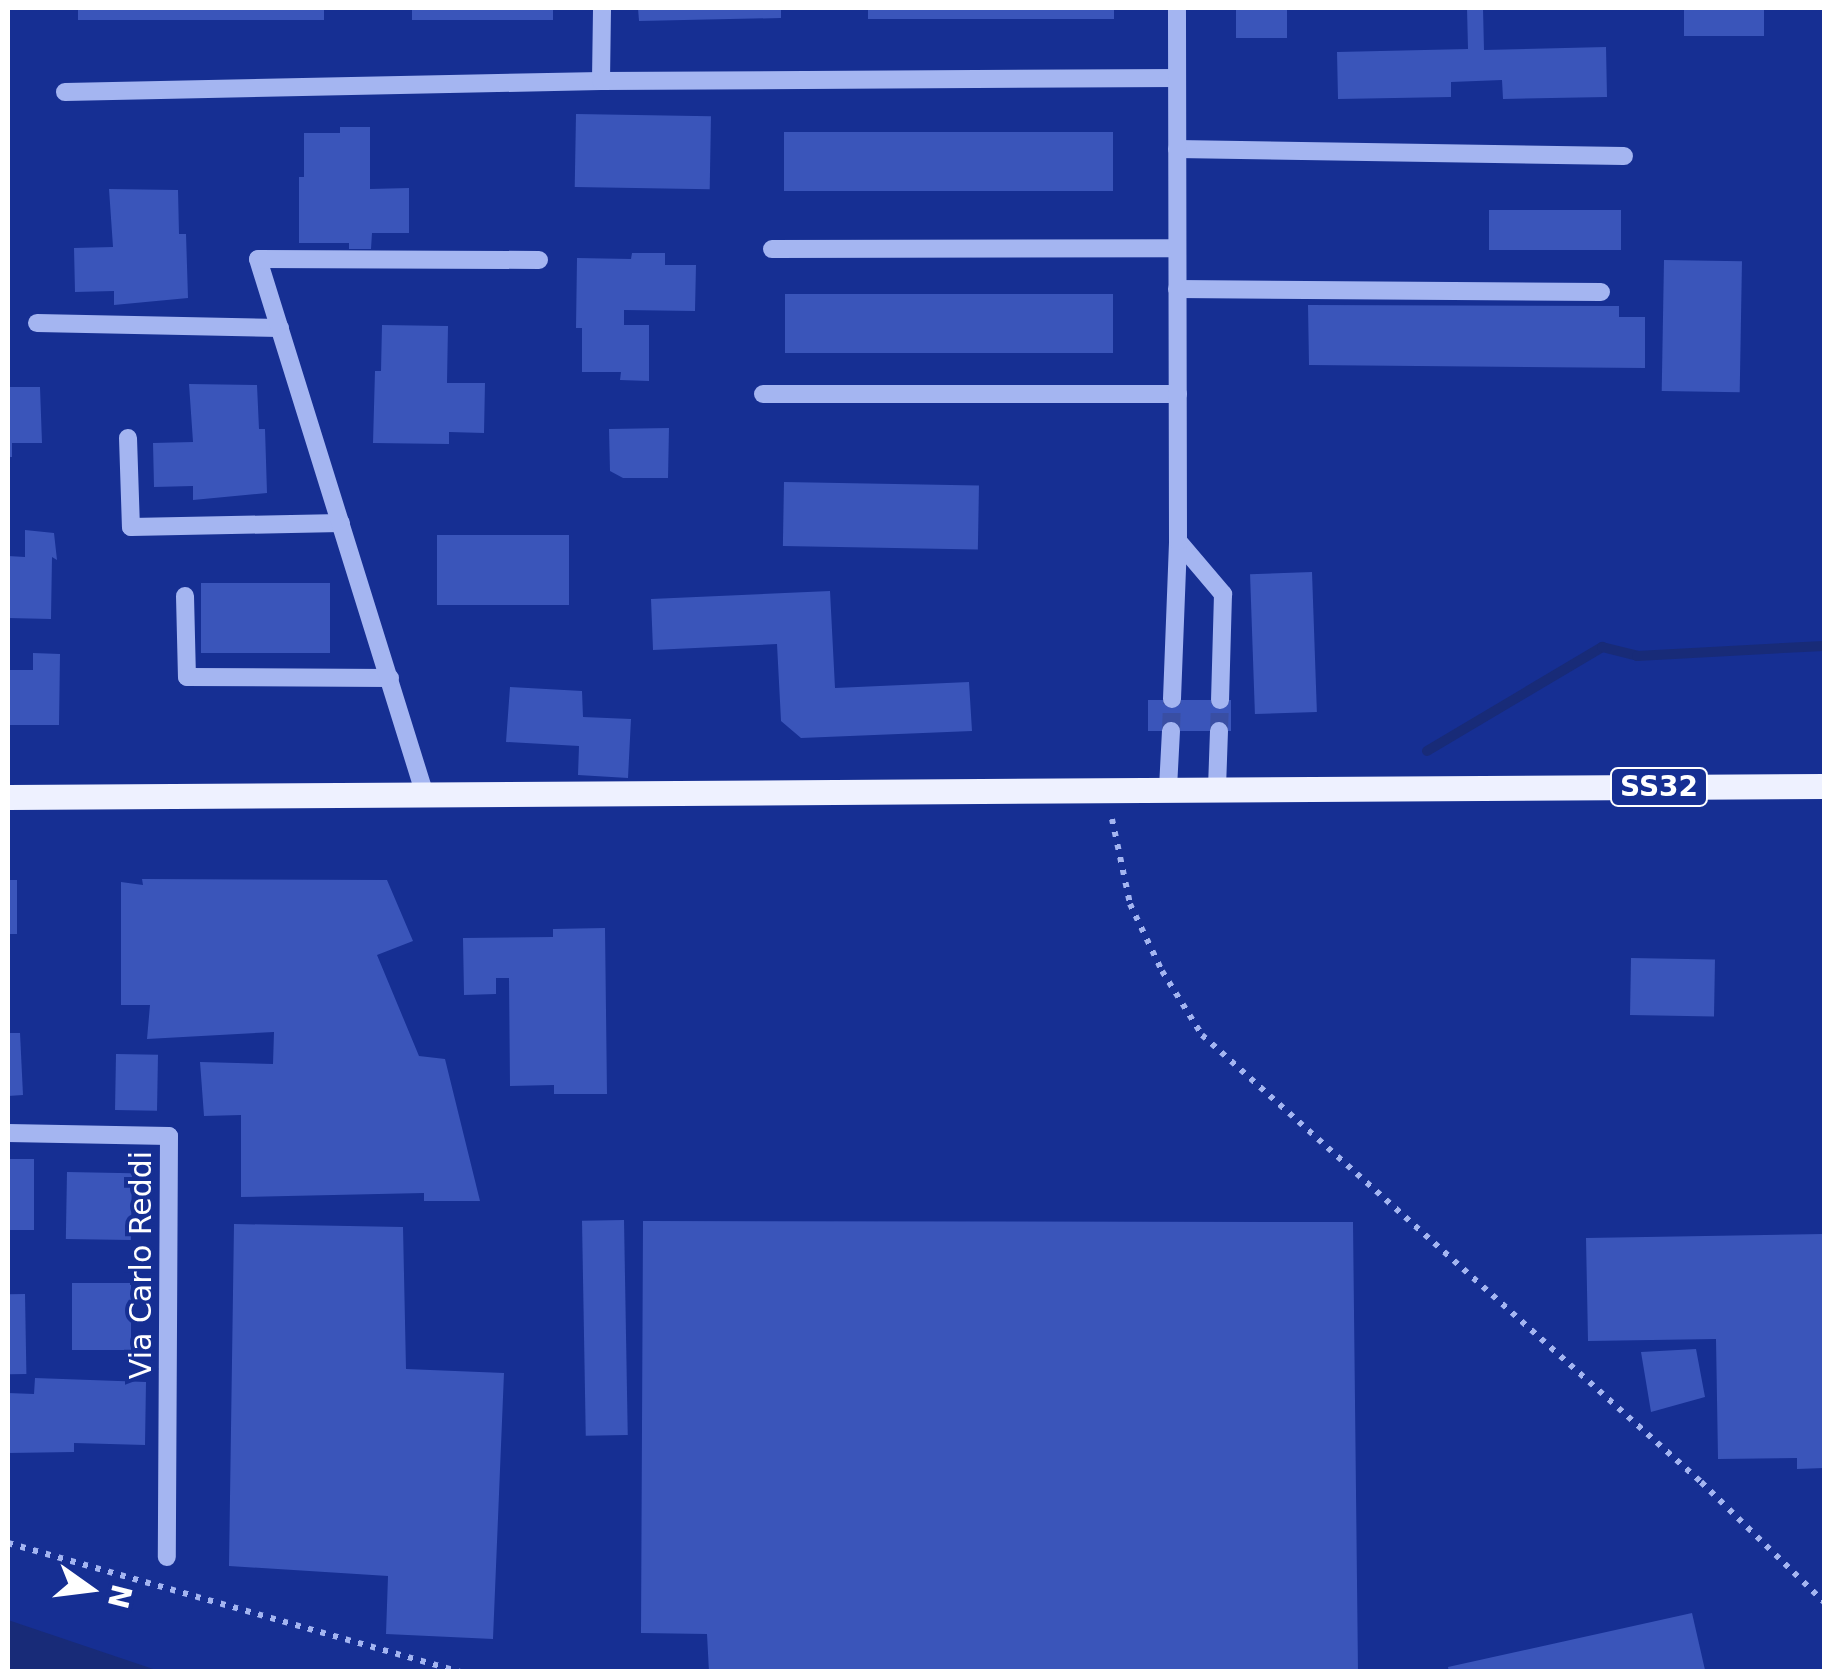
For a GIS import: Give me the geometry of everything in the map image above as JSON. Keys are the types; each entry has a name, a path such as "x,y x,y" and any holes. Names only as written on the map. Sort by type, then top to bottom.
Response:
{"main road":[{"name":"SS32","path":"1217,788 1824,786"},
{"path":"8,797 1217,788"}],"street":[{"path":"601,81 602,8"},
{"path":"1172,698 1178,541 1177,8"},
{"path":"65,92 601,81 1177,78"},
{"path":"1177,149 1624,156"},
{"path":"772,248 1177,248"},
{"path":"425,795 258,260 539,260"},
{"path":"1177,289 1601,292"},
{"path":"38,324 280,328"},
{"path":"764,394 1178,394"},
{"path":"128,438 131,527 341,523"},
{"path":"1178,541 1224,594 1220,700"},
{"path":"185,596 187,677 390,678"},
{"path":"1217,788 1219,731"},
{"path":"1168,788 1171,732"},
{"name":"Via Carlo Reddi","path":"8,1133 170,1136 167,1557"}],"path":[{"path":"1105,788 1130,904 1162,971 1202,1035 1686,1468 1824,1602"},
{"path":"8,1543 460,1672"}],"shaded area":[{"path":"8,1620 159,1671 8,1671"}],"building":[{"path":"78,8 324,8 324,20 78,20"},
{"path":"412,8 553,8 553,20 412,20"},
{"path":"638,8 781,8 781,18 639,21"},
{"path":"868,8 1114,8 1114,19 868,19"},
{"path":"1236,8 1287,8 1287,38 1236,38"},
{"path":"1467,8 1483,8 1484,50 1606,47 1607,97 1503,99 1502,80 1451,82 1451,97 1338,99 1337,52 1468,49"},
{"path":"1684,8 1764,8 1764,36 1684,36"},
{"path":"576,114 711,116 710,189 575,187"},
{"path":"340,127 370,127 370,189 409,188 409,233 372,233 371,249 349,249 349,243 299,243 304,133 340,133"},
{"path":"784,132 1113,132 1113,191 784,191"},
{"path":"109,189 178,190 179,234 186,234 188,298 114,305 114,291 75,292 74,248 113,247"},
{"path":"1489,210 1621,210 1621,250 1489,250"},
{"path":"632,253 665,253 665,265 696,265 695,311 624,310 624,325 649,325 649,381 620,380 621,372 582,372 582,328 576,328 577,258 631,259"},
{"path":"1664,260 1742,261 1740,392 1662,391"},
{"path":"785,294 1113,294 1113,353 785,353"},
{"path":"1308,305 1619,306 1619,317 1645,317 1645,368 1309,365"},
{"path":"382,325 448,326 447,383 485,383 484,433 449,432 449,444 373,443 375,371 381,371"},
{"path":"189,384 257,385 259,429 265,429 267,493 193,500 193,486 154,487 153,443 193,442"},
{"path":"8,387 40,387 42,443 12,443 12,457 8,457"},
{"path":"669,428 668,478 623,478 610,471 609,429"},
{"path":"784,482 979,485 978,549 783,546"},
{"path":"25,530 54,533 57,560 52,557 51,619 8,618 8,556 25,557"},
{"path":"437,535 569,535 569,605 437,605"},
{"path":"1312,572 1317,712 1255,714 1250,574"},
{"path":"201,583 330,583 330,653 201,653"},
{"path":"830,591 835,688 969,682 972,731 801,738 781,721 777,644 653,650 651,599"},
{"path":"33,653 60,654 59,725 8,725 8,670 33,670"},
{"path":"510,687 582,691 583,717 631,719 628,778 578,775 579,746 506,742"},
{"path":"1148,700 1231,700 1231,731 1148,731"},
{"path":"142,879 387,880 413,941 377,955 419,1056 445,1059 480,1201 424,1201 424,1193 241,1197 241,1115 204,1116 200,1062 273,1064 274,1032 147,1039 150,1005 121,1005 121,882 143,885"},
{"path":"8,880 17,880 17,934 8,934"},
{"path":"605,928 607,1094 554,1094 554,1085 510,1086 509,978 496,978 496,994 464,995 463,938 553,937 553,929"},
{"path":"1631,958 1715,959 1714,1016 1630,1015"},
{"path":"8,1033 20,1033 23,1095 8,1096"},
{"path":"116,1054 158,1055 157,1111 115,1110"},
{"path":"8,1159 34,1159 34,1230 8,1230"},
{"path":"67,1172 132,1173 131,1240 66,1239"},
{"path":"624,1220 628,1435 586,1436 582,1221"},
{"path":"643,1221 1353,1222 1358,1672 709,1672 707,1634 641,1633"},
{"path":"234,1224 403,1227 406,1369 504,1373 493,1639 386,1634 388,1576 229,1566"},
{"path":"1824,1234 1824,1468 1797,1469 1797,1458 1718,1459 1716,1339 1588,1341 1586,1238"},
{"path":"72,1283 131,1283 131,1350 72,1350"},
{"path":"8,1294 25,1294 26,1374 9,1374"},
{"path":"1696,1349 1705,1397 1651,1412 1641,1352"},
{"path":"35,1378 146,1382 145,1445 74,1443 74,1452 8,1453 8,1393 34,1394"},
{"path":"1692,1613 1705,1670 1449,1672 1448,1667"}],"waterway":[{"path":"1427,751 1602,647 1637,656 1824,646"}],"tunnel":[{"path":"1171,731 1172,699"},
{"path":"1219,731 1220,700"}]}
